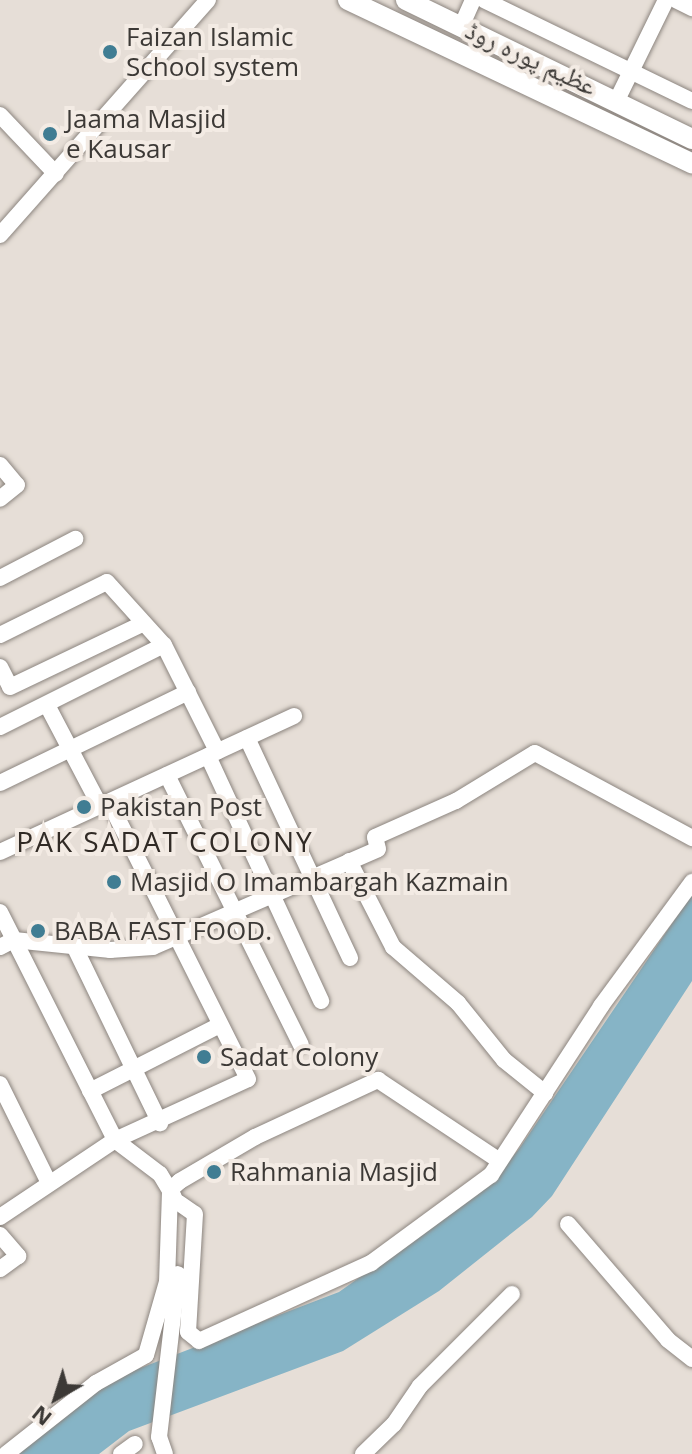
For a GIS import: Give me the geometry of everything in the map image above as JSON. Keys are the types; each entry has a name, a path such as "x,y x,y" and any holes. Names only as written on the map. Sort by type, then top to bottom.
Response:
{"main road":[{"name":"عظیم پورہ روڈ","path":"348,0 692,163"},
{"name":"عظیم پورہ روڈ","path":"406,0 692,139"}],"street":[{"path":"0,235 208,0"},
{"path":"461,27 473,0"},
{"path":"484,0 692,101"},
{"path":"616,102 666,0"},
{"path":"676,0 692,8"},
{"path":"3,124 56,174"},
{"path":"0,465 17,485 0,499"},
{"path":"0,578 75,539"},
{"path":"0,635 107,582 164,645 188,692 321,1001"},
{"path":"0,667 10,687 144,623"},
{"path":"0,727 164,645"},
{"path":"0,783 188,692"},
{"path":"0,1217 48,1181 115,1140 160,1123 248,1079 177,935 47,705"},
{"path":"0,852 294,716"},
{"path":"247,738 350,958"},
{"path":"7,944 75,948 153,947 378,849 375,837 456,801 535,753 692,838"},
{"path":"167,775 301,1045"},
{"path":"349,861 393,947 458,1003 504,1060 545,1093"},
{"path":"0,912 7,944 115,1140 160,1174 174,1197 195,1214 188,1332 199,1341 371,1263 457,1201 500,1161 692,882"},
{"path":"75,948 160,1123"},
{"path":"90,1091 220,1025"},
{"path":"6,1454 96,1383 146,1355 167,1282 174,1197 255,1137 378,1080 500,1161"},
{"path":"0,1084 48,1181"},
{"path":"165,1454 159,1437 167,1333 177,1290 174,1197"},
{"path":"568,1224 668,1340 692,1359"},
{"path":"0,1235 18,1256 0,1269"},
{"path":"363,1454 394,1424 420,1386 512,1294"},
{"path":"121,1454 135,1444"}],"water":[{"path":"692,894 692,981 552,1196 532,1217 439,1291 343,1351 129,1431 99,1454 18,1454 99,1390 130,1372 339,1292 487,1187 519,1149"}],"place":[{"name":"Faizan Islamic School system","path":"110,52"},
{"name":"Jaama Masjid e Kausar","path":"50,134"},
{"name":"Pakistan Post","path":"84,807"},
{"name":"Masjid O Imambargah Kazmain","path":"114,882"},
{"name":"BABA FAST FOOD.","path":"38,931"},
{"name":"Sadat Colony","path":"204,1057"},
{"name":"Rahmania Masjid","path":"214,1172"}],"district":[{"name":"PAK SADAT COLONY","path":"165,841"}]}
